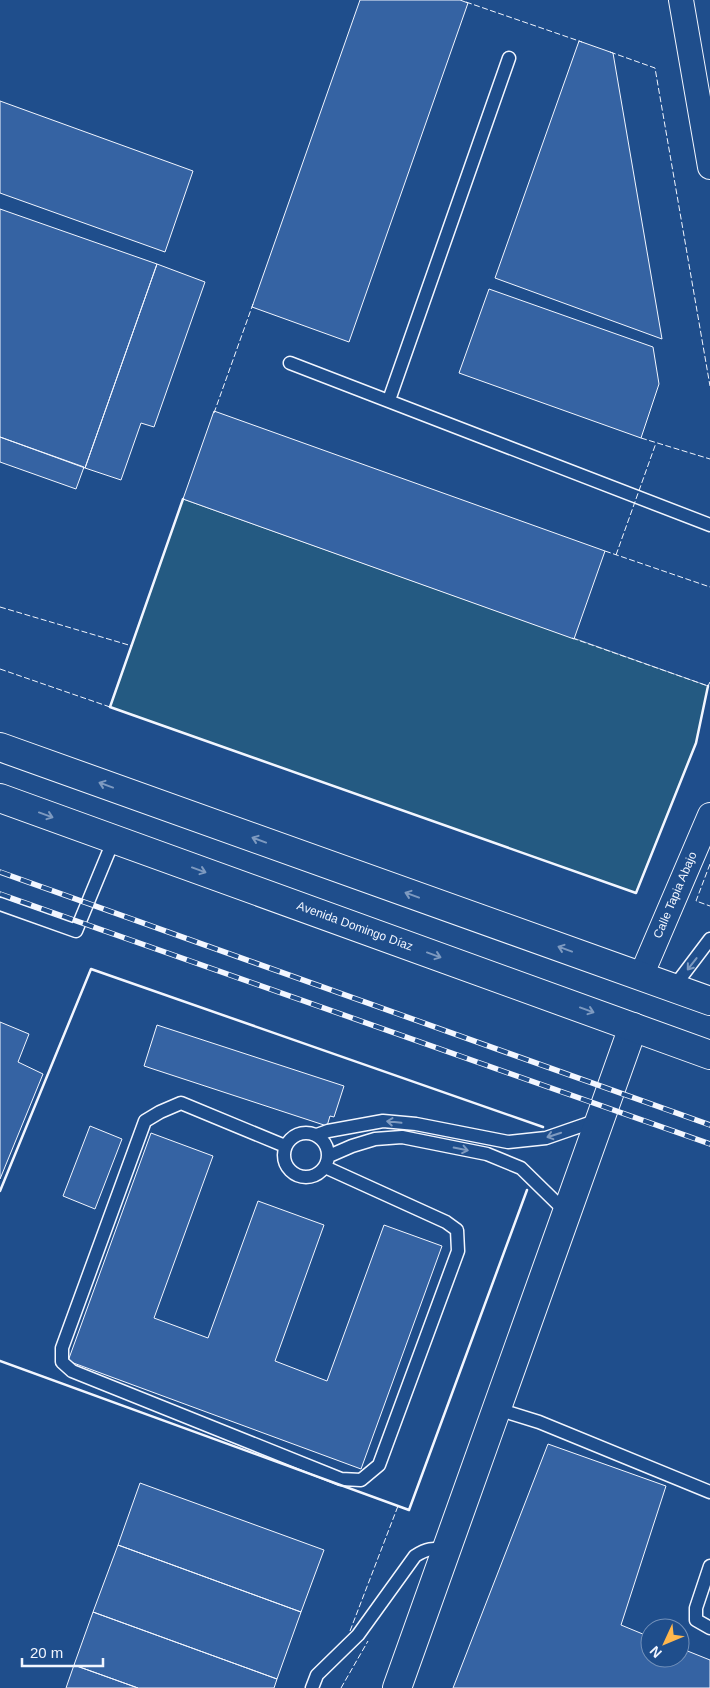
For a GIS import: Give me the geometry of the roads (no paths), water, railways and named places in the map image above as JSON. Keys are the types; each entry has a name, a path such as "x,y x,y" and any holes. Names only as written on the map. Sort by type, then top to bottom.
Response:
{"main road":[{"path":"0,747 710,1002"},
{"name":"Avenida Domingo Díaz","path":"0,798 710,1055"},
{"path":"397,1688 633,1027"}],"street":[{"path":"681,0 710,167"},
{"name":"Calle Tapia Abajo","path":"640,976 710,815"}],"lane":[{"path":"389,400 509,58"},
{"path":"290,363 710,525"},
{"path":"0,904 76,931 114,839"},
{"path":"673,988 710,939"},
{"path":"285,1146 181,1103 145,1121 62,1348 62,1362 72,1372 342,1479 361,1480 379,1465 458,1251 457,1230 446,1222 327,1161"},
{"path":"317,1136 328,1131 383,1121 416,1124 508,1142 546,1138 600,1120"},
{"path":"327,1161 325,1144 317,1136 302,1133 289,1140 285,1146 283,1154 287,1168 299,1176 307,1178 314,1176 327,1161 375,1140 402,1137 487,1154 521,1168 566,1212"},
{"path":"497,1408 539,1422 710,1492"},
{"path":"312,1688 317,1675 358,1635 415,1556 426,1549 435,1548 446,1551"},
{"path":"710,1566 696,1608 696,1620 705,1627 710,1628"}],"railway":[{"path":"0,872 710,1125"},
{"path":"0,894 710,1144"}]}
